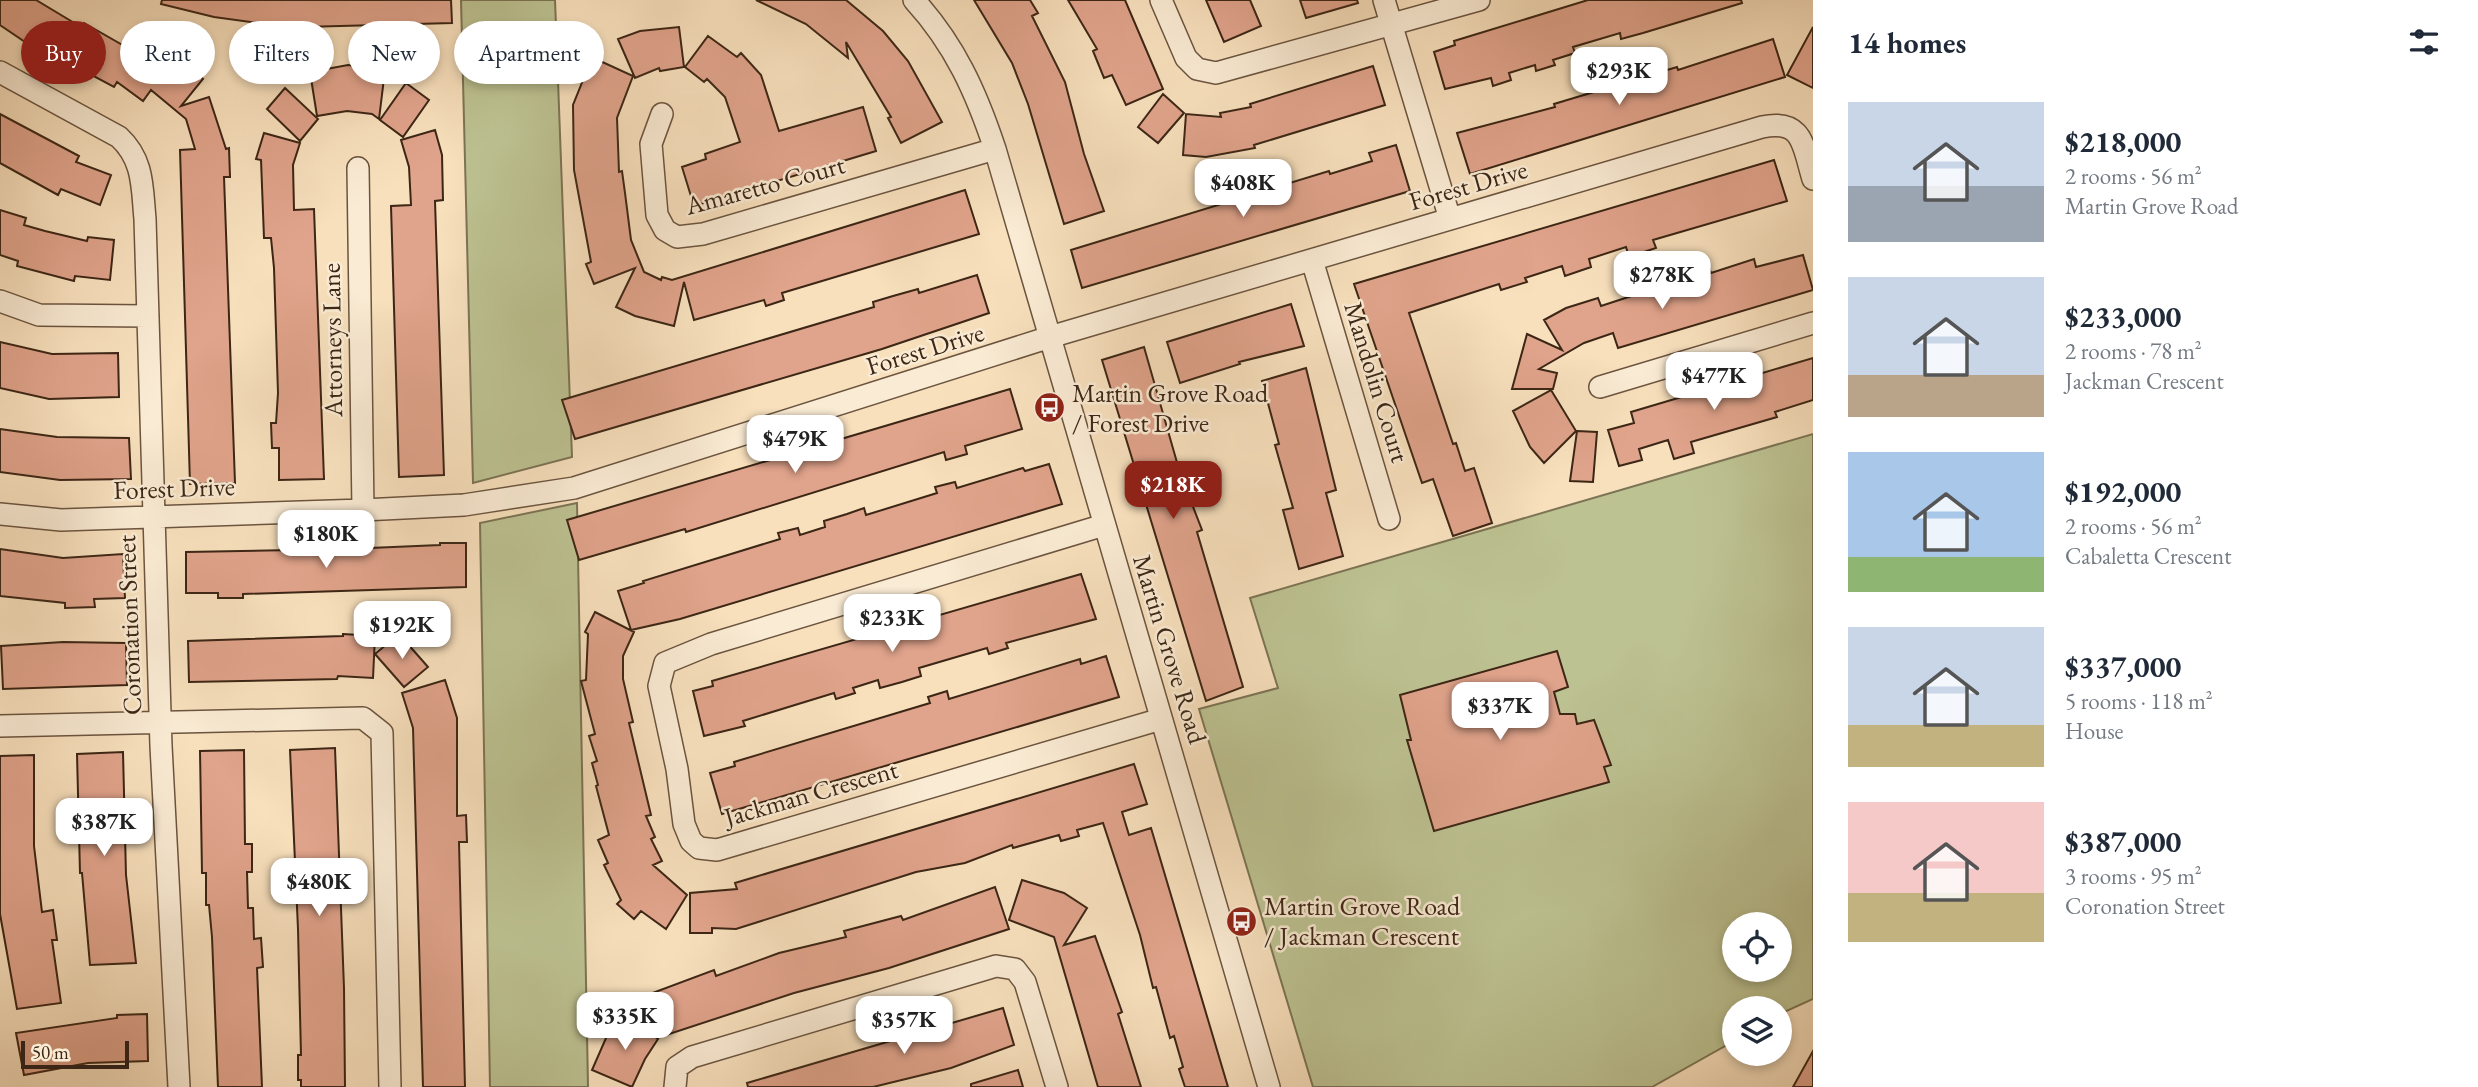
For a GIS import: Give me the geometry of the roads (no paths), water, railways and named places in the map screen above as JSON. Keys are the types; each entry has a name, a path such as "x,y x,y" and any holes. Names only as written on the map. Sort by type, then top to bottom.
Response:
{"street":[{"name":"Martin Grove Road","path":"914,0 935,23 959,58 976,93 995,149 1269,1087"},
{"path":"1161,0 1186,58 1197,69 1216,73 1479,0"},
{"path":"1384,0 1450,219"},
{"name":"Coronation Street","path":"0,72 99,124 131,148 140,169 148,316 160,721 179,1087"},
{"name":"Amaretto Court","path":"662,114 651,144 657,215 665,230 677,237 703,234 995,149"},
{"name":"Forest Drive","path":"0,514 43,520 363,510 464,505 574,488 1050,337 1776,124 1795,129 1813,179"},
{"name":"Attorneys Lane","path":"358,168 363,510"},
{"name":"Mandolin Court","path":"1312,260 1389,519"},
{"path":"0,301 40,315 148,316"},
{"path":"1600,387 1813,323"},
{"name":"Jackman Crescent","path":"1104,526 711,644 665,663 659,687 677,769 684,824 691,841 699,848 717,850 1161,719"},
{"path":"0,726 363,718 382,733 390,1087"},
{"path":"675,1087 677,1067 692,1057 996,966 1015,970 1025,982 1058,1087"}],"place":[{"name":"Martin Grove Road / Forest Drive","path":"1049,408"},
{"name":"Martin Grove Road / Jackman Crescent","path":"1241,921"}]}
